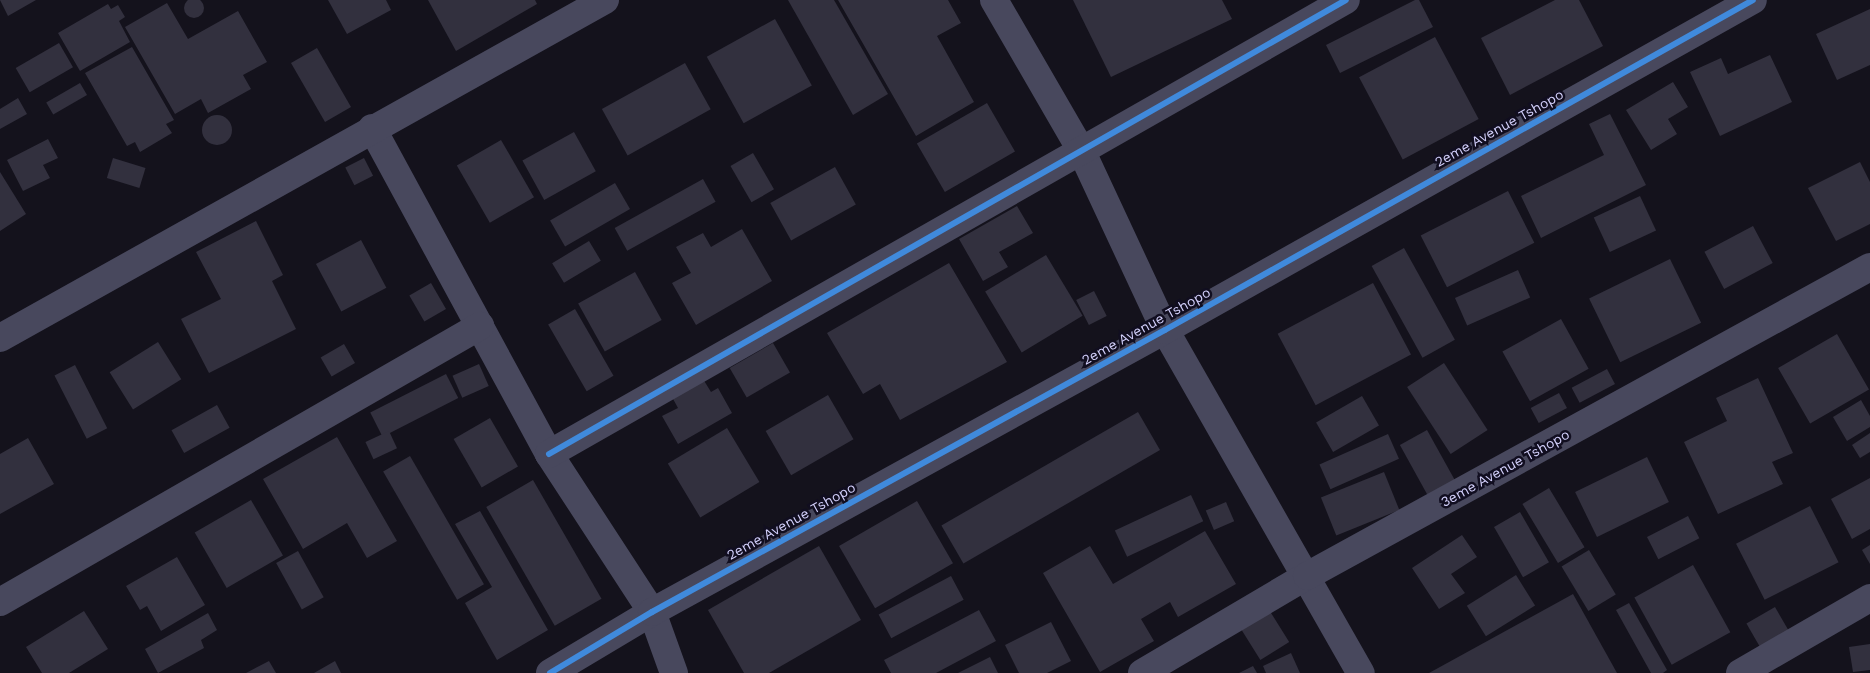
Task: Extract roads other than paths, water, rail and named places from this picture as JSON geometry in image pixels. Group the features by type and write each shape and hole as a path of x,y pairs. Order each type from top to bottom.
{"street":[{"path":"0,338 372,128 605,0"},
{"path":"994,0 1081,150 1165,330 1361,673"},
{"path":"549,454 1346,0"},
{"name":"2eme Avenue Tshopo","path":"550,673 652,612 1165,330 1753,0"},
{"path":"372,128 549,454 652,612 674,673"},
{"name":"3eme Avenue Tshopo","path":"1142,673 1307,576 1870,267"},
{"path":"0,602 480,326"},
{"path":"1740,673 1870,598"}]}
